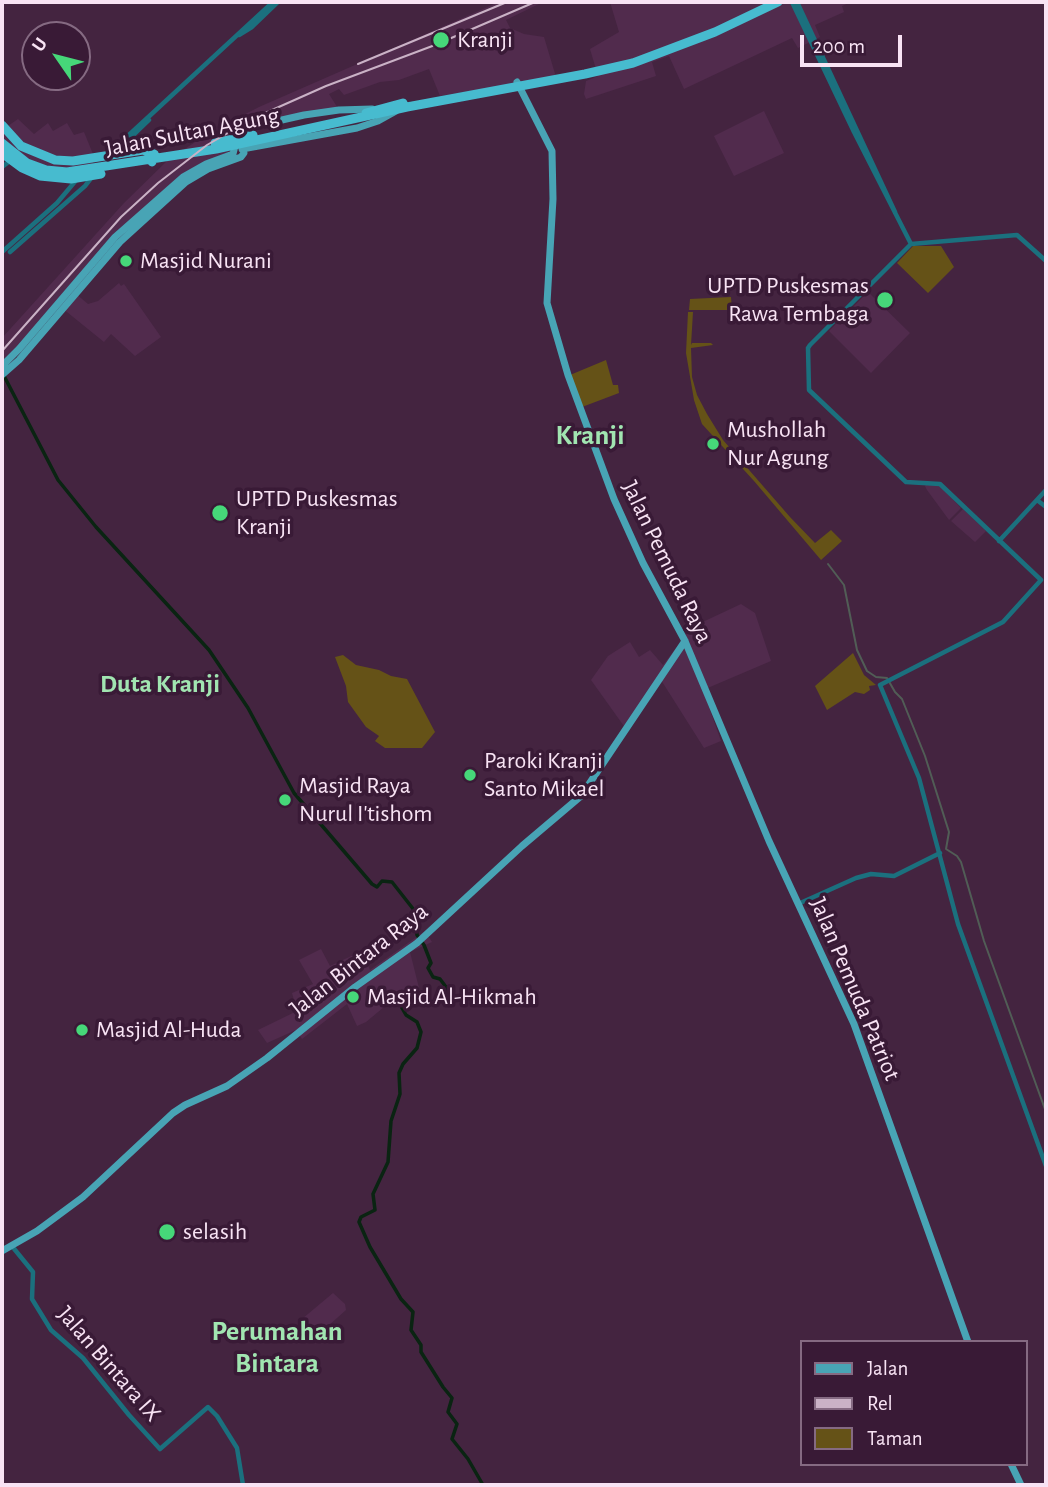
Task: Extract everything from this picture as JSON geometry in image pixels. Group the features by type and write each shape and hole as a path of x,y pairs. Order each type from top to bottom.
{"highway":[{"path":"693,38 768,2"},
{"path":"365,119 376,109 633,63 778,2"},
{"name":"Jalan Sultan Agung","path":"33,166 83,165 312,125 365,119 518,84"},
{"path":"2,125 21,146 45,157 73,161 143,150 150,151 155,156 150,164 93,176 59,179 33,166 10,160 2,153"},
{"name":"Jalan Sultan Agung","path":"2,143 33,166 67,172 215,149 312,125"},
{"name":"Jalan Sultan Agung","path":"2,134 33,166"}],"main road":[{"name":"Jalan Pemuda Raya","path":"518,84 552,150 553,199 547,303 559,344 614,499 643,563 685,641 707,696"},
{"path":"2,375 7,365 116,237 183,177 229,156 234,149 236,137 243,132 260,125 320,112 376,109"},
{"path":"234,149 246,149 365,119"},
{"path":"243,132 240,139 246,149"},
{"path":"81,281 174,191 197,175 237,159 246,149"},
{"name":"Jalan Bintara Raya","path":"2,1251 59,1216 173,1113 227,1086 267,1058 355,987 420,940 581,796 685,641"},
{"name":"Jalan Pemuda Patriot","path":"707,696 797,904 854,1024 967,1340"},
{"path":"100,1180 102,1171"},
{"path":"1012,1466 1021,1485"}],"street":[{"path":"795,2 911,244"},
{"path":"117,154 118,145 275,3"},
{"path":"2,167 10,160"},
{"path":"2,252 85,186 93,176"},
{"path":"10,252 78,178"},
{"path":"1046,261 1020,237 911,244 808,348 809,390 906,482 928,481 940,484 1041,580 1003,622 880,685 919,778 958,924 1046,1166"},
{"path":"999,541 1042,494"},
{"path":"1042,494 1046,508"},
{"path":"797,904 856,878 870,874 894,876 940,853"},
{"name":"Jalan Bintara IX","path":"11,1245 33,1272 32,1299 51,1330 89,1365 160,1449 208,1406 237,1448 243,1485"}],"shaded area":[{"path":"499,2 543,2 506,20 510,28 524,34 544,37 556,77 440,96 429,69 344,95 339,89 329,94 339,110 243,132 234,149 196,169 2,366 2,338 124,203 168,160 212,131 259,107"},
{"path":"610,2 851,2 842,6 844,12 815,25 820,37 798,48 792,38 684,89 669,56 652,62 656,76 586,99 586,81 598,76 590,49 619,32"},
{"path":"764,111 784,153 734,176 714,136"},
{"path":"18,119 34,134 48,123 53,131 67,123 74,135 84,132 93,154 93,176 71,179 2,153 2,125 5,128"},
{"path":"119,283 121,286 124,284 161,337 135,356 111,334 104,342 62,308 75,293 88,304 98,301"},
{"path":"868,292 910,333 871,373 829,331"},
{"path":"927,483 938,484 961,508 949,520 927,490"},
{"path":"963,509 986,531 975,542 951,521"},
{"path":"741,604 755,613 771,661 703,690 721,741 704,748 661,680 626,729 591,680 608,656 630,642 639,657 650,650 663,665 692,627"},
{"path":"425,931 432,942 410,952 423,1004 405,1008 396,997 366,1022 357,1026 347,1004 302,1039 296,1030 267,1043 258,1030 297,1011 292,993 313,984 299,960 321,949 330,966 362,951 370,970"},
{"path":"333,1293 345,1304 346,1310 328,1326 333,1335 325,1341 312,1333 310,1325 302,1319"}],"green space":[{"path":"913,246 941,246 954,267 928,293 897,263"},
{"path":"731,297 732,310 689,310 690,299"},
{"path":"688,312 693,312 691,345 713,345 691,348 692,377 697,395 707,414 723,440 815,543 831,530 842,541 821,560 702,424 694,400 686,353"},
{"path":"606,360 613,385 618,385 619,393 582,407 570,375"},
{"path":"853,653 864,675 876,685 869,686 870,690 864,694 855,692 827,710 815,686"},
{"path":"343,655 356,665 407,679 435,732 422,748 385,748 375,741 379,736 366,727 348,702 346,686 335,657"}],"waterway":[{"path":"3,374 58,480 96,527 209,650 248,708 294,793 372,884 377,887 382,881 392,882 414,910 417,935 431,963 428,968 433,977 440,979 449,991 447,1000 405,1005 402,1008 406,1015 417,1022 421,1032 417,1048 399,1073 400,1094 391,1121 388,1162 373,1194 375,1210 361,1217 359,1222 370,1247 401,1299 413,1312 411,1330 421,1345 421,1352 452,1398 448,1412 457,1424 452,1439 483,1485"},
{"path":"828,564 844,585 857,650 867,671 876,677 887,678 902,699 925,756 949,832 946,849 961,862 984,941 1046,1112"}],"railway":[{"path":"358,64 507,2"},
{"path":"2,351 121,217 158,183 207,145 254,118 326,86 435,45 535,2"}],"place":[{"name":"Kranji","path":"441,40"},
{"name":"Masjid Nurani","path":"126,261"},
{"name":"UPTD Puskesmas Rawa Tembaga","path":"885,300"},
{"name":"Mushollah Nur Agung","path":"713,444"},
{"name":"UPTD Puskesmas Kranji","path":"220,513"},
{"name":"Paroki Kranji Santo Mikael","path":"470,775"},
{"name":"Masjid Raya Nurul I'tishom","path":"285,800"},
{"name":"Masjid Al-Hikmah","path":"353,997"},
{"name":"Masjid Al-Huda","path":"82,1030"},
{"name":"selasih","path":"167,1232"}],"district":[{"name":"Kranji","path":"590,436"},
{"name":"Duta Kranji","path":"160,684"},
{"name":"Perumahan Bintara","path":"277,1348"}]}
